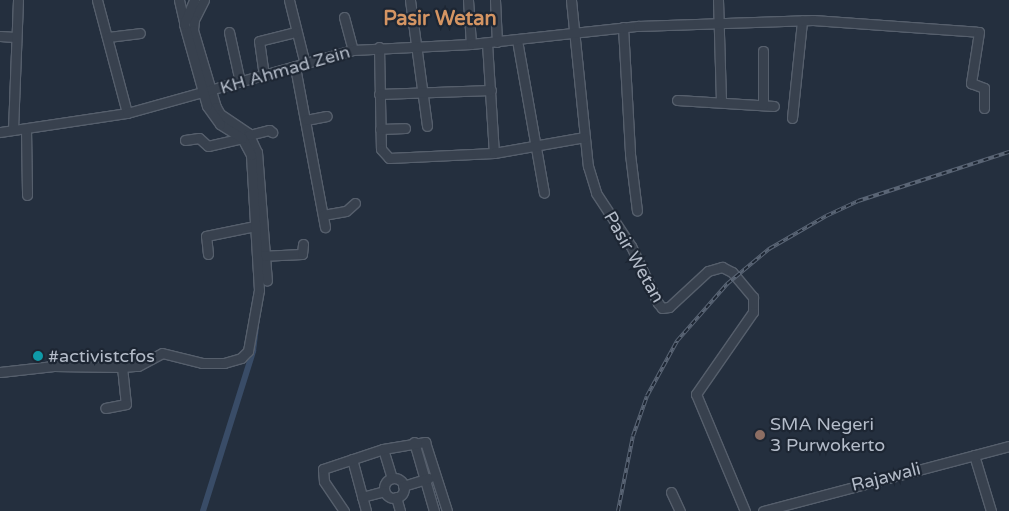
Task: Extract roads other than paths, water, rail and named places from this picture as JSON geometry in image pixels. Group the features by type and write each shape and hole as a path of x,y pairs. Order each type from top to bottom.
{"street":[{"path":"13,130 15,37 18,0"},
{"path":"97,0 127,113"},
{"path":"0,372 54,366 138,366 162,353 218,364 244,356 248,351 260,290 261,256 257,152 246,136 213,117 208,91 184,24 180,0"},
{"path":"184,24 194,0"},
{"path":"201,71 193,30 194,20 204,0"},
{"path":"289,0 305,64"},
{"path":"410,0 427,126"},
{"path":"468,0 471,44"},
{"path":"495,0 497,42"},
{"name":"Pasir Wetan","path":"571,0 572,31 588,166 596,193 631,246 660,306 664,308 674,304 716,267 732,272 753,298 753,312 698,389 696,397 745,511"},
{"path":"718,0 721,102"},
{"path":"344,17 353,50"},
{"path":"792,118 802,21"},
{"name":"KH Ahmad Zein","path":"0,132 26,130 127,113 353,50 379,47 416,48 487,43 572,31 623,27 802,21 978,32 970,83 984,88 984,108"},
{"path":"623,27 630,154 638,211"},
{"path":"229,32 240,82"},
{"path":"264,76 259,41 296,32"},
{"path":"108,37 140,33"},
{"path":"0,36 15,37"},
{"path":"517,40 544,193"},
{"path":"487,43 494,153"},
{"path":"379,47 378,94 381,149 389,158 494,153 585,137"},
{"path":"763,51 763,105"},
{"path":"295,67 325,227"},
{"path":"378,94 491,90"},
{"path":"677,100 774,106"},
{"path":"306,120 328,116"},
{"path":"380,129 405,128"},
{"path":"26,130 27,194"},
{"path":"185,140 199,138 208,146 269,130 272,132"},
{"path":"246,136 251,155 255,226 267,281"},
{"path":"323,215 346,211 355,203"},
{"path":"208,254 206,236 255,226"},
{"path":"261,256 302,254 303,244"},
{"path":"105,408 126,404 122,367"},
{"path":"414,442 434,511"},
{"path":"344,511 329,490 321,472 383,449 414,442 426,442 447,511"},
{"name":"Rajawali","path":"763,511 1009,446"},
{"path":"383,449 392,478"},
{"path":"974,455 991,511"},
{"path":"352,459 366,511"},
{"path":"400,511 396,497 403,486 437,475"},
{"path":"392,478 398,480 403,486"},
{"path":"384,491 385,484 392,478"},
{"path":"362,497 384,491"},
{"path":"384,491 390,497 396,497"},
{"path":"671,492 680,511"}],"waterway":[{"path":"203,511 253,351 256,328"}],"railway":[{"path":"618,511 633,436 647,396 677,341 727,284 769,249 826,216 858,201 1009,152"}],"place":[{"name":"#activistcfos","path":"38,356"},
{"name":"SMA Negeri 3 Purwokerto","path":"760,435"}],"district":[{"name":"Pasir Wetan","path":"440,19"}]}
